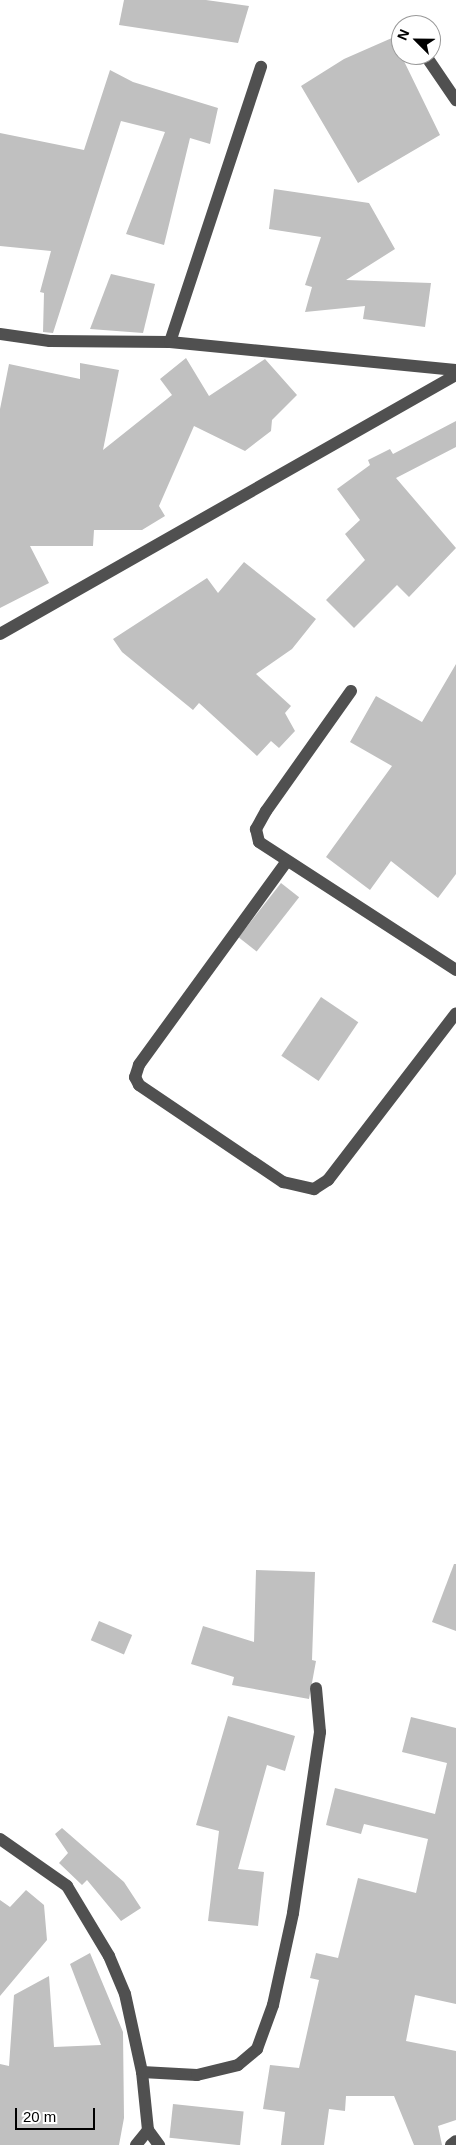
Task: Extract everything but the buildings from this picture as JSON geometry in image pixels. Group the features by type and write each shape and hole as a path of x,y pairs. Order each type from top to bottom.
{"street":[{"path":"432,65 456,100"},
{"path":"170,342 261,67"},
{"path":"0,334 50,341 170,342 456,370"},
{"path":"0,634 456,375"},
{"path":"350,691 256,828 258,842 456,970"},
{"path":"287,862 139,1065 135,1077 139,1085 283,1182 314,1189 328,1180 456,1013"},
{"path":"142,2072 197,2076 238,2065 257,2049 273,2005 293,1913 320,1732 316,1688"},
{"path":"0,1839 67,1886 86,1917 126,1994 142,2072 148,2130 159,2145"},
{"path":"136,2145 148,2130"},
{"path":"451,2145 456,2142"}]}
